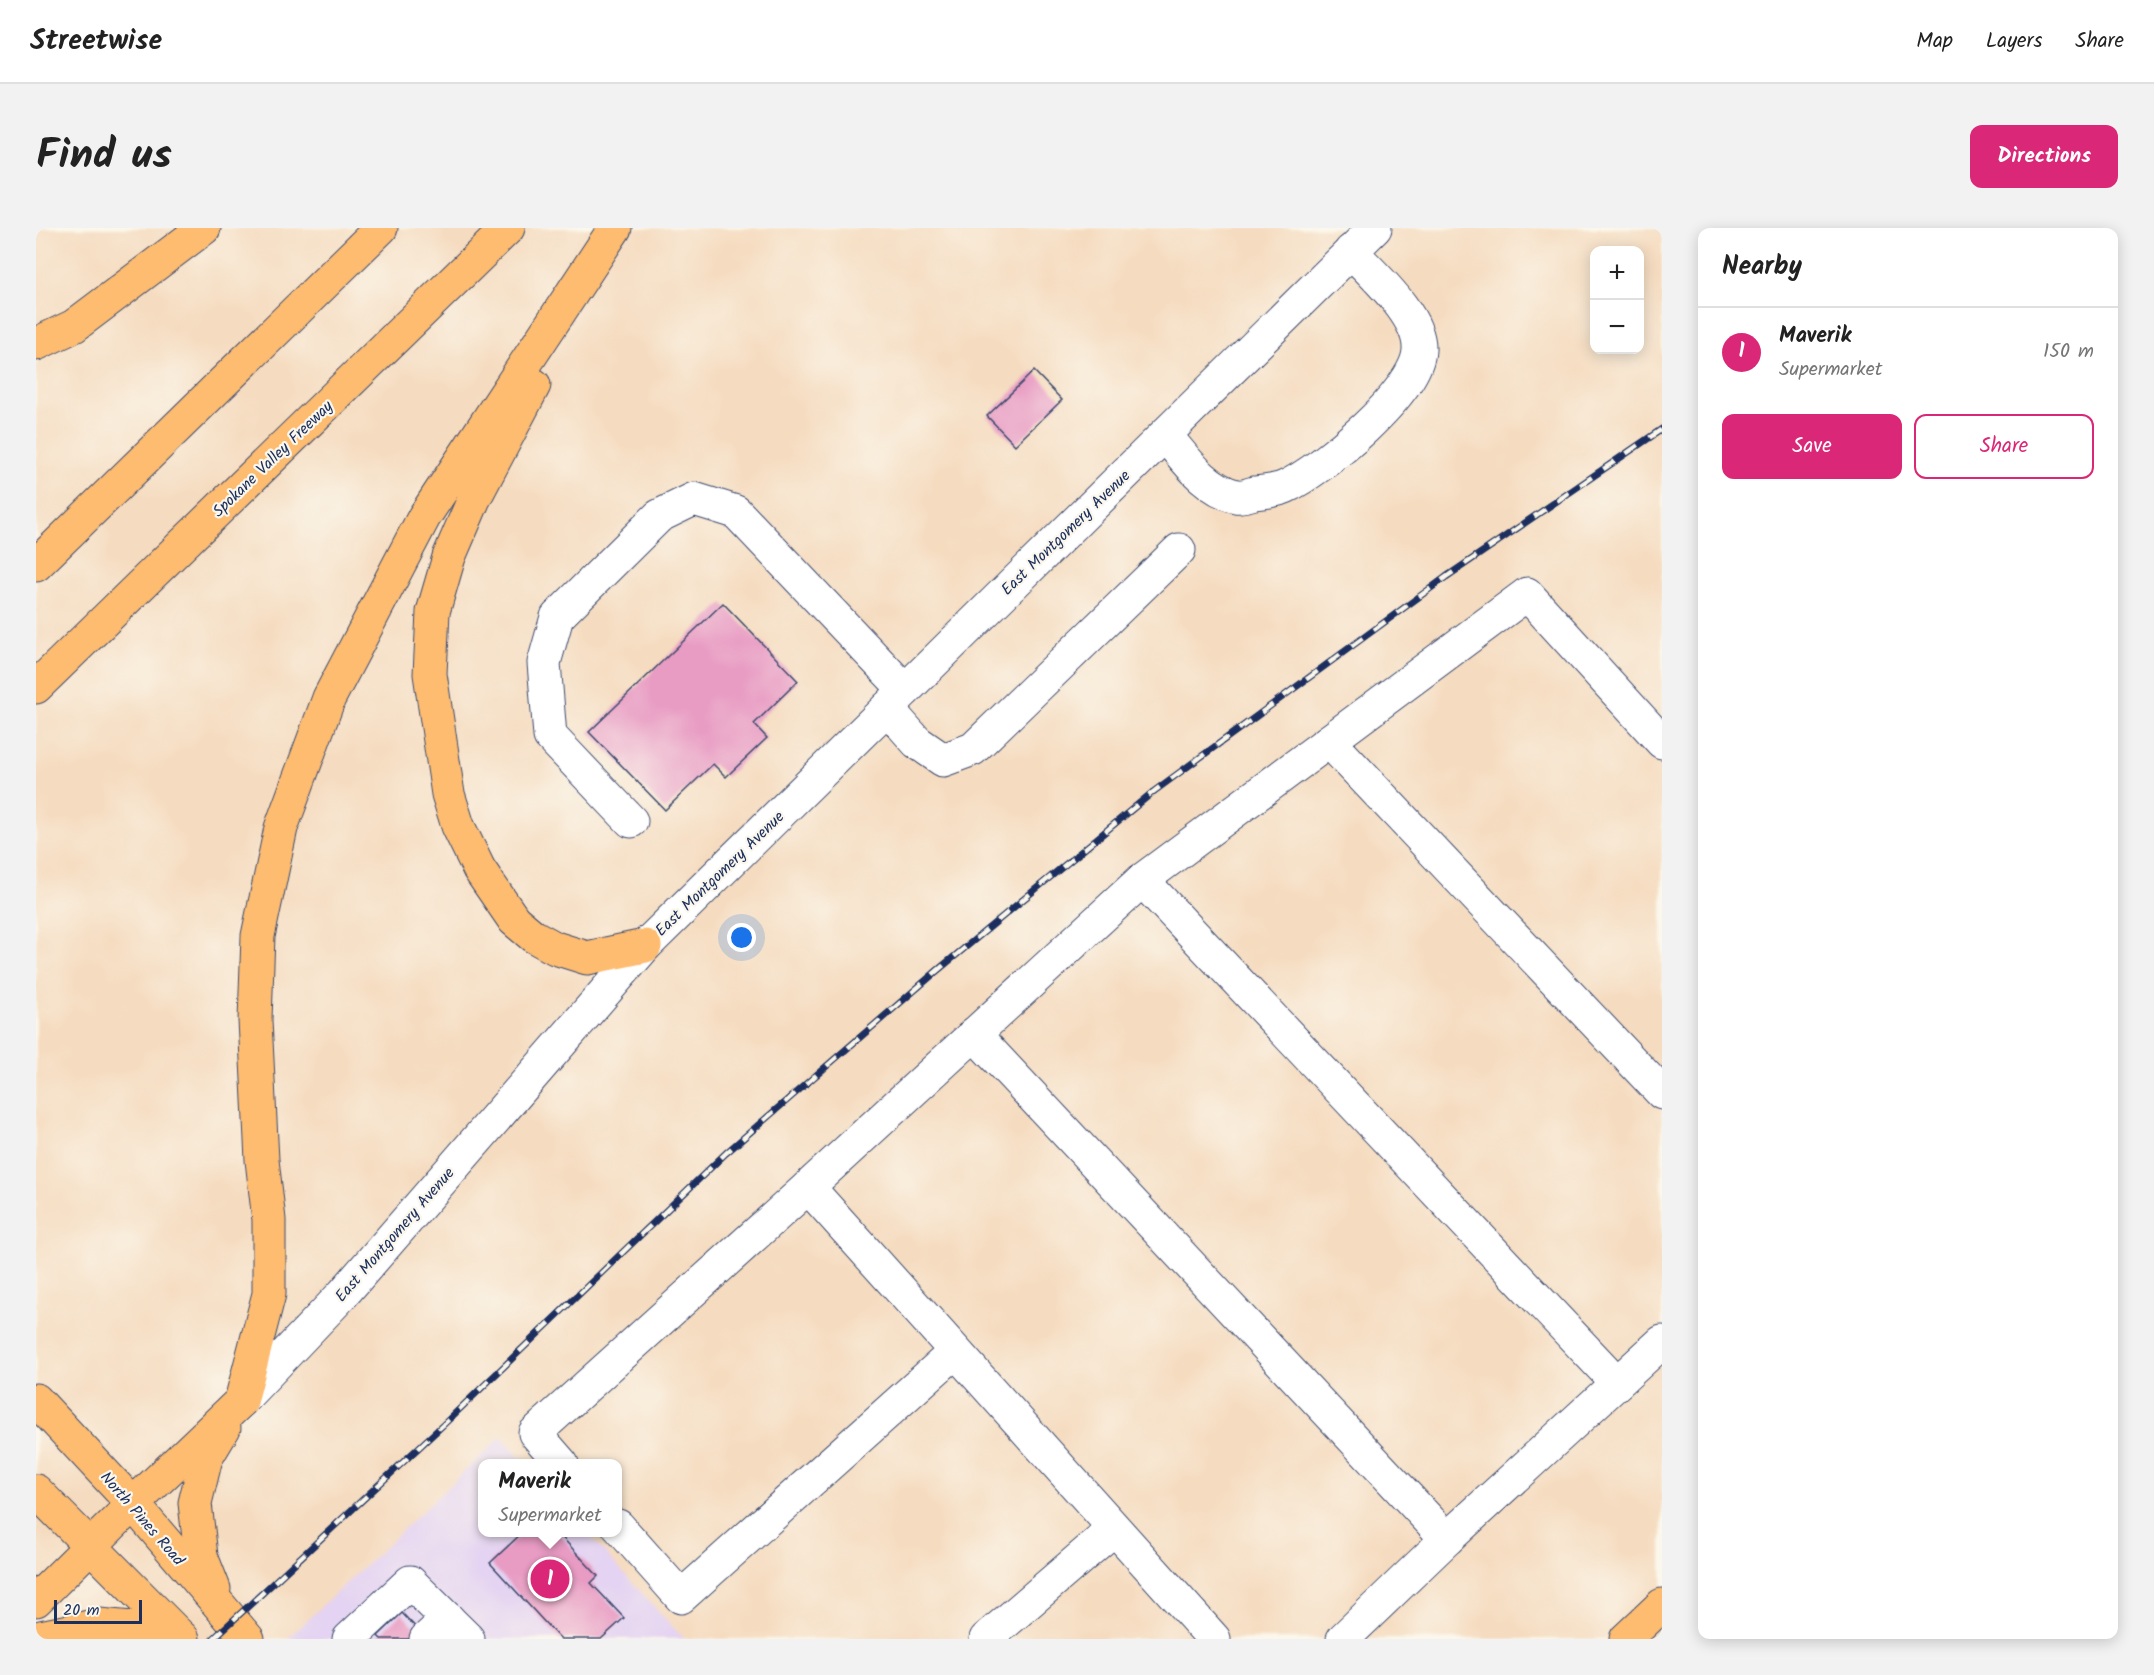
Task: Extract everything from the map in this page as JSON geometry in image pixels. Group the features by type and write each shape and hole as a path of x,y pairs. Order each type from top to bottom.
{"main road":[{"path":"36,344 74,326 204,228"},
{"path":"36,566 381,228"},
{"name":"Spokane Valley Freeway","path":"36,687 508,228"},
{"path":"616,228 474,499 453,547 433,612 430,674 448,794 458,825 479,868 514,920 533,936 555,948 587,958 645,946"},
{"path":"224,1613 201,1556 195,1503 206,1458 241,1401 269,1294 268,1220 262,1160 255,1020 258,936 281,828 329,698 424,517 616,228"},
{"name":"North Pines Road","path":"36,1400 133,1504 248,1639"},
{"name":"East Montgomery Avenue","path":"36,1600 241,1401"},
{"path":"36,1491 182,1638"},
{"path":"1626,1639 1662,1605"},
{"path":"36,1638 99,1625 143,1629 182,1638"}],"street":[{"name":"East Montgomery Avenue","path":"241,1401 343,1294 645,946 1374,228"},
{"path":"1165,435 1213,487 1238,496 1284,488 1330,459 1391,401 1413,370 1419,350 1414,325 1407,313 1351,251"},
{"path":"631,821 550,736 543,663 557,616 659,516 694,499 736,512 896,699 917,742 943,760 973,749 1179,550"},
{"path":"558,1459 535,1433 808,1187 1142,880 1527,594 1662,742"},
{"path":"1329,741 1662,1093"},
{"path":"1142,880 1617,1383"},
{"path":"975,1034 1447,1539"},
{"path":"808,1187 1214,1639"},
{"path":"1343,1639 1447,1539 1662,1342"},
{"path":"622,1531 681,1597 955,1352"},
{"path":"986,1639 1114,1528"},
{"path":"349,1639 410,1582 447,1632"}],"shaded area":[{"path":"501,1437 521,1459 478,1459 478,1537 591,1537 684,1639 287,1639"}],"building":[{"path":"1034,371 1062,400 1015,445 987,416"},
{"path":"723,603 798,681 754,724 767,738 726,777 713,764 665,810 589,732"},
{"path":"518,1537 562,1537 598,1576 591,1583 624,1618 601,1639 560,1639 490,1563"},
{"path":"402,1613 427,1639 381,1639 378,1636"}],"railway":[{"path":"213,1639 444,1424 726,1153 938,970 1153,792 1446,577 1662,429"}],"place":[{"name":"Maverik","path":"550,1579"}]}
